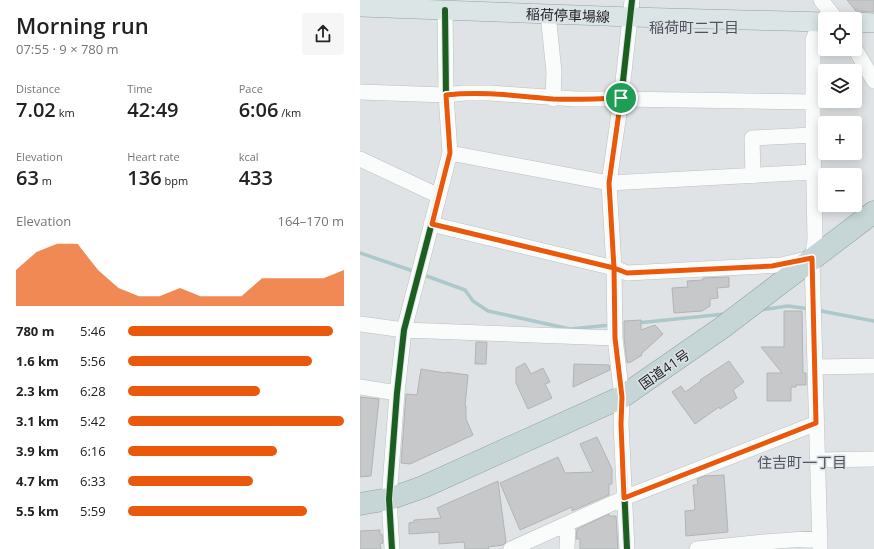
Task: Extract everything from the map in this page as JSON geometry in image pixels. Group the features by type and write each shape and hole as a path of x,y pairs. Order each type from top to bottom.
{"highway":[{"name":"国道41号","path":"360,504 389,499 423,487 622,397 723,327 874,212"}],"main road":[{"name":"稲荷停車場線","path":"360,7 402,4 444,10 548,14 632,9 818,20"},
{"path":"862,22 874,23"}],"street":[{"path":"821,0 824,12"},
{"path":"627,549 621,424 622,397 615,338 614,268 609,183 632,9"},
{"path":"392,549 389,499 397,393 404,330 450,153 446,95 444,10"},
{"path":"548,14 554,72 553,98"},
{"path":"697,549 764,542 820,544 812,258 815,240 813,40 818,33"},
{"path":"859,56 874,81"},
{"path":"360,92 446,95 490,93 553,98 814,102"},
{"path":"753,176 752,138 813,134"},
{"path":"450,153 609,183 814,172"},
{"path":"360,159 438,196"},
{"path":"432,224 614,268 627,273 772,266 812,258"},
{"path":"360,324 404,330 615,338"},
{"path":"815,367 874,366"},
{"path":"360,387 397,393"},
{"path":"511,549 624,498 816,423"},
{"path":"818,460 874,459"},
{"path":"568,524 568,549"}],"building":[{"path":"847,0 874,0 874,12 856,11"},
{"path":"729,277 729,287 717,288 718,298 710,299 710,306 702,311 674,313 672,288 688,287 687,281 703,280 703,278"},
{"path":"784,311 802,311 803,373 806,373 806,385 796,385 796,387 791,387 791,401 767,401 767,373 782,373 761,347 784,347"},
{"path":"641,320 641,330 655,325 663,334 641,354 642,355 627,363 624,321"},
{"path":"476,342 487,342 486,364 475,364"},
{"path":"729,361 744,382 733,390 737,398 720,409 719,407 695,424 672,392 681,386 685,392"},
{"path":"525,363 531,374 543,368 550,382 545,384 552,398 528,409 516,383 516,368"},
{"path":"574,364 609,365 610,370 573,387"},
{"path":"421,369 468,375 465,406 466,419 473,435 410,464 401,463 406,394 417,395"},
{"path":"360,397 379,399 371,476 360,477"},
{"path":"597,437 612,469 612,484 609,484 609,495 572,511 572,507 520,530 500,483 558,457 565,473 593,472 580,444"},
{"path":"724,475 728,532 686,536 685,511 695,510 693,485 698,485 697,479 704,476"},
{"path":"498,481 506,542 503,545 488,547 489,549 465,549 464,542 439,544 439,532 409,534 409,523 414,522 414,520 441,518 437,508"},
{"path":"609,514 609,516 616,516 618,549 580,549 580,539 576,539 577,529"},
{"path":"380,530 383,543 380,544 381,549 360,549 360,531"}],"waterway":[{"path":"360,253 416,272"},
{"path":"421,274 465,290 473,301 488,311 570,329 611,325"},
{"path":"761,310 788,306 810,309"},
{"path":"816,310 874,321"},
{"path":"637,323 725,314"}],"cycle path":[{"path":"627,549 621,424 622,397 615,338 614,268 609,183 621,99 632,0"},
{"path":"392,549 389,499 397,393 404,330 450,153 446,95 445,10"}],"district":[{"name":"稲荷町二丁目","path":"694,27"},
{"name":"住吉町一丁目","path":"802,462"}],"route":[{"path":"621,98 575,99 490,93 446,95 450,153 432,224 614,268 615,338 622,397 621,424 624,498 816,423 814,288 812,258 772,266 627,273 614,268 609,183 621,98"}]}
